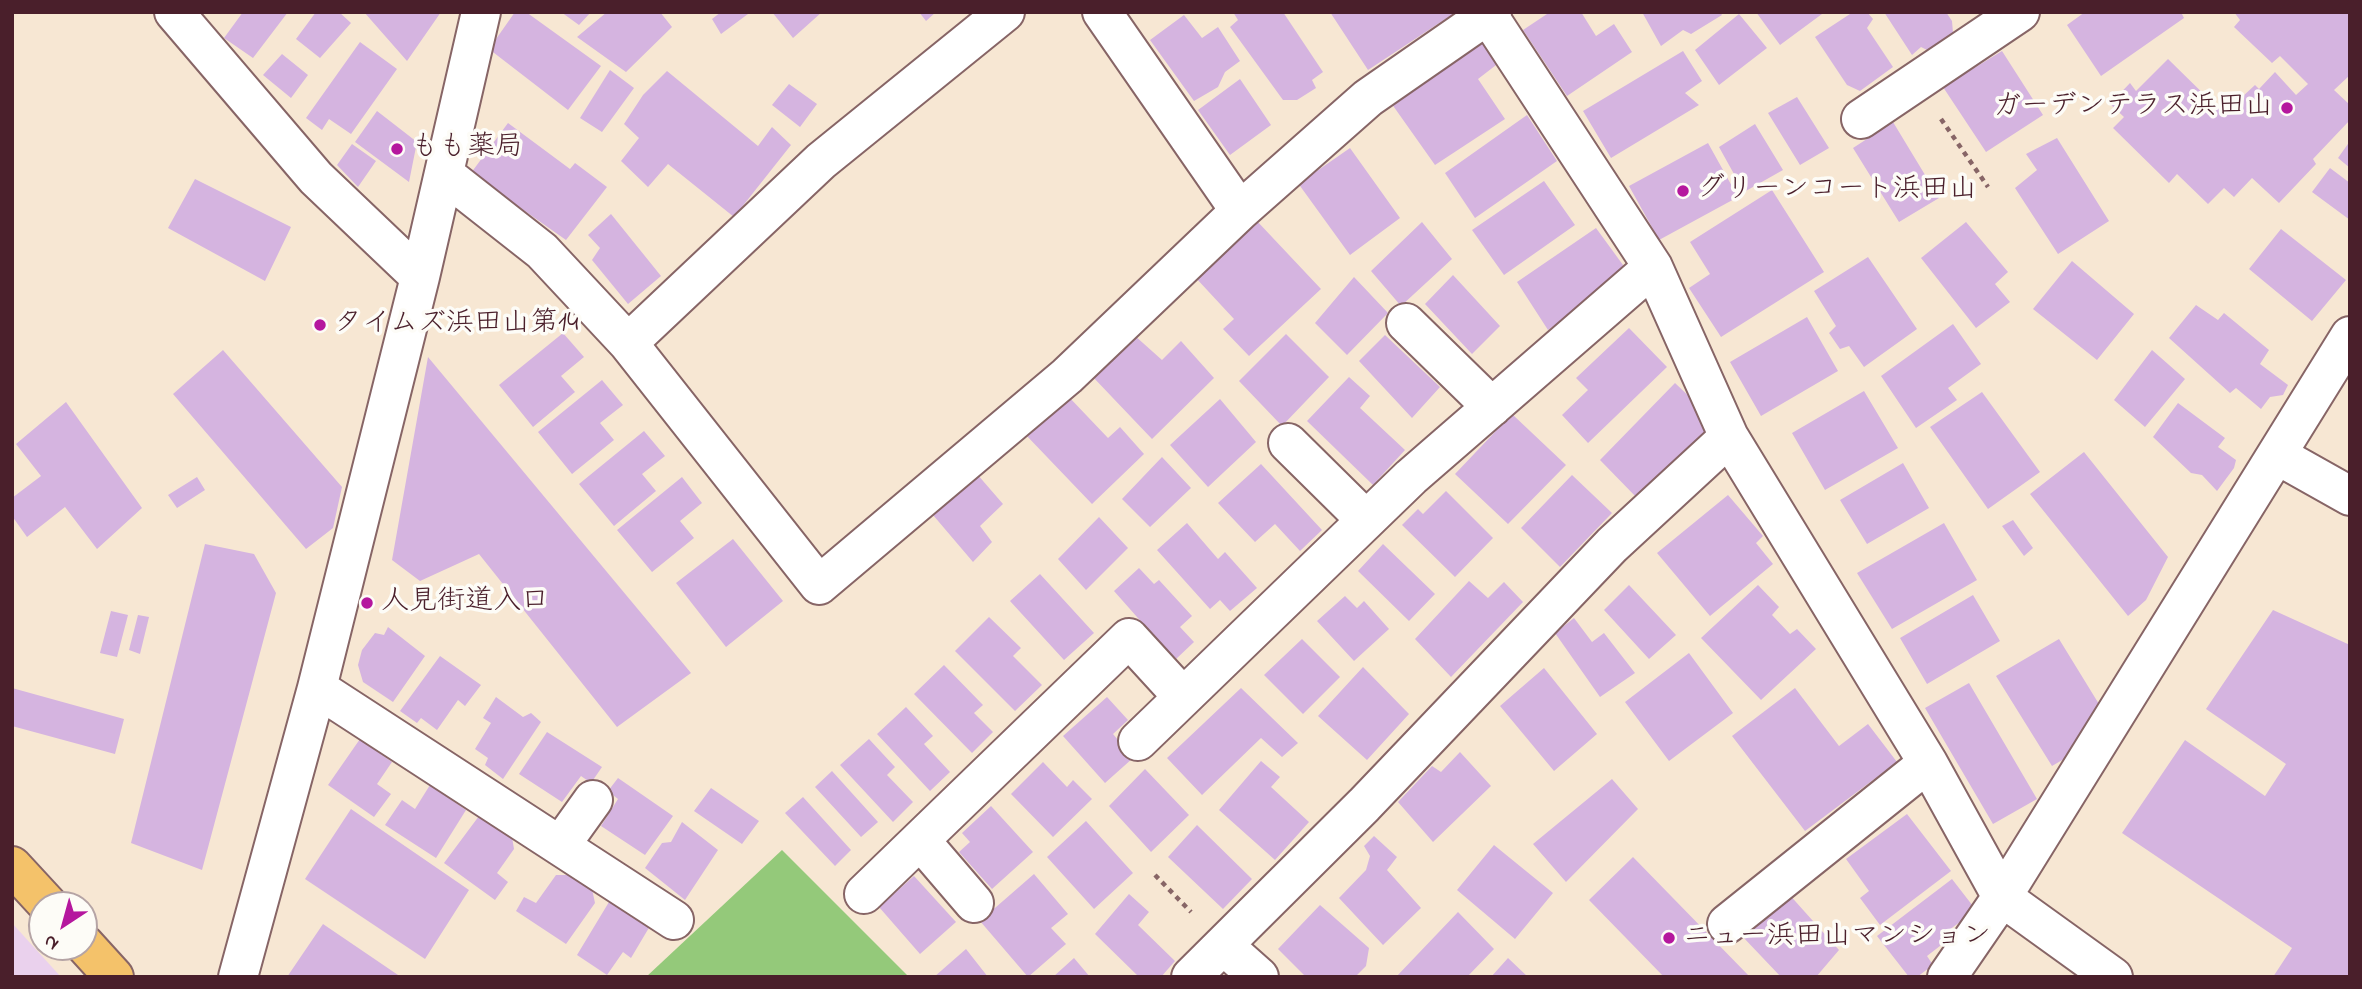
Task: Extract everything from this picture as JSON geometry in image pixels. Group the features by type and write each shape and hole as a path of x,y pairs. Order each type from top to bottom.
{"main road":[{"path":"12,866 35,891"},
{"path":"98,959 114,977"}],"street":[{"path":"174,12 316,178 420,276"},
{"path":"238,977 317,688 420,276 481,12"},
{"path":"628,343 821,161 1005,12"},
{"path":"1102,12 1241,211"},
{"path":"1861,119 1915,80 2020,12"},
{"path":"444,174 542,251 628,343 820,585 1067,376 1241,211 1367,98 1488,13 1653,267 1730,437 1928,763 2002,897 2113,977"},
{"path":"1138,741 1410,477 1653,267"},
{"path":"1406,323 1492,407"},
{"path":"1947,977 2002,897 2350,336"},
{"path":"1191,977 1373,796 1612,545 1730,437"},
{"path":"1288,443 1366,520"},
{"path":"2277,455 2350,496"},
{"path":"863,894 1129,638 1183,697"},
{"path":"317,688 674,920"},
{"path":"1727,924 1928,763"},
{"path":"560,846 593,800"},
{"path":"920,840 974,902"},
{"path":"1223,945 1259,977"}],"path":[{"path":"1915,80 1988,187"}],"shaded area":[{"path":"12,923 28,941 28,961 46,961 61,977 12,977"}],"green space":[{"path":"782,850 909,977 646,977"}],"building":[{"path":"243,12 288,12 253,58 224,38"},
{"path":"316,12 339,12 351,23 320,58 296,39"},
{"path":"364,12 441,12 407,61"},
{"path":"515,12 526,12 601,66 568,110 489,49"},
{"path":"561,12 591,12 579,25"},
{"path":"607,12 660,12 672,27 626,72 577,37"},
{"path":"721,12 748,14 721,34 712,19"},
{"path":"772,12 822,12 793,38"},
{"path":"919,12 936,12 926,21"},
{"path":"1233,12 1283,12 1323,72 1312,80 1316,88 1297,100 1283,100 1230,27 1238,20"},
{"path":"1330,12 1456,12 1368,70"},
{"path":"1550,12 1581,12 1596,36 1614,24 1632,52 1567,96 1523,30"},
{"path":"1642,12 1720,12 1722,15 1691,34 1683,30 1661,46"},
{"path":"1756,12 1820,12 1822,14 1780,45"},
{"path":"1853,12 1867,12 1873,19 1867,28 1893,67 1860,91 1847,85 1815,37"},
{"path":"1884,12 1946,12 1952,21 1953,33 1929,51 1921,47 1912,55"},
{"path":"2085,12 2181,12 2184,18 2101,76 2067,25"},
{"name":"ガーデンテラス浜田山","path":"2234,12 2350,12 2350,75 2334,90 2350,105 2350,120 2313,159 2316,164 2279,203 2252,178 2234,197 2224,188 2208,204 2177,174 2169,183 2113,128 2124,117 2110,104 2130,83 2136,91 2168,59 2222,112 2240,93 2242,97 2255,85 2259,89 2275,72 2296,95 2308,84 2280,56 2272,63 2234,27 2240,20"},
{"path":"1739,14 1767,48 1719,85 1695,50"},
{"path":"1184,15 1202,38 1218,27 1240,61 1225,72 1218,87 1194,101 1150,40"},
{"path":"1483,35 1500,62 1478,79 1505,119 1435,165 1389,100"},
{"path":"360,42 397,69 351,134 329,119 322,130 306,118"},
{"path":"1683,51 1702,81 1685,93 1699,105 1611,158 1583,111"},
{"path":"2002,51 2043,115 1986,152 1943,87"},
{"path":"282,54 308,75 291,98 263,75"},
{"path":"610,70 634,88 602,132 580,118"},
{"path":"667,71 758,146 772,127 791,145 734,217 668,164 648,187 621,161 639,138 624,124 643,95"},
{"path":"1240,79 1271,125 1230,155 1198,110"},
{"path":"789,84 817,104 800,127 772,105"},
{"path":"1797,97 1829,148 1800,165 1768,113"},
{"path":"377,111 417,142 409,182 355,142"},
{"path":"1527,115 1557,161 1475,218 1445,173"},
{"path":"1893,122 1939,198 1899,222 1853,148"},
{"path":"508,123 570,169 575,163 607,187 566,240 471,173"},
{"path":"1755,124 1783,170 1744,192 1719,147"},
{"path":"2057,138 2109,221 2058,254 2015,188 2037,170 2026,154"},
{"path":"2350,141 2350,168 2338,158"},
{"name":"グリーンコート浜田山","path":"1708,143 1738,197 1659,240 1629,186"},
{"path":"352,144 376,161 358,187 337,165"},
{"path":"1350,148 1400,218 1350,255 1295,179 1310,169 1314,173"},
{"path":"2330,168 2350,183 2350,220 2312,192"},
{"path":"195,179 291,227 265,281 168,228"},
{"path":"1544,181 1575,225 1504,275 1472,230"},
{"path":"1772,190 1824,272 1721,337 1689,288 1710,274 1690,242"},
{"path":"611,214 661,276 628,304 592,260 600,248 588,235"},
{"path":"1256,220 1321,289 1249,356 1223,329 1234,319 1195,277"},
{"path":"1422,222 1452,259 1401,306 1371,271"},
{"path":"1966,222 2008,272 1995,284 2010,302 1976,328 1921,258"},
{"path":"1596,228 1623,265 1621,278 1548,330 1517,282"},
{"path":"2281,229 2346,280 2312,321 2249,269"},
{"path":"1868,257 1917,329 1864,367 1849,346 1840,349 1829,333 1836,326 1814,291"},
{"path":"2072,261 2134,314 2097,360 2033,309"},
{"path":"1453,275 1500,326 1472,354 1425,304"},
{"path":"1354,277 1388,313 1347,355 1315,323"},
{"path":"2196,305 2218,320 2224,313 2269,350 2260,364 2288,385 2283,395 2270,397 2261,409 2236,388 2230,393 2169,338"},
{"path":"1807,317 1838,371 1761,416 1730,362"},
{"path":"1953,324 1981,364 1948,388 1957,400 1916,428 1881,376"},
{"path":"1629,328 1667,367 1588,443 1562,415 1588,390 1576,378"},
{"path":"563,333 584,357 561,376 575,392 533,427 499,385"},
{"path":"1286,334 1329,377 1282,426 1239,381"},
{"path":"1134,335 1162,360 1181,341 1214,378 1152,439 1092,376"},
{"path":"1385,335 1440,387 1412,418 1359,361"},
{"path":"223,350 342,487 333,528 306,549 173,394"},
{"path":"2152,350 2185,379 2145,427 2114,400"},
{"path":"428,357 691,673 617,727 479,554 420,581 392,560"},
{"path":"1349,377 1370,396 1360,408 1405,450 1373,485 1307,421"},
{"path":"602,380 623,405 600,423 614,440 572,474 538,432"},
{"path":"1675,383 1716,422 1638,499 1600,460"},
{"path":"1864,391 1898,448 1825,490 1792,433"},
{"path":"1982,392 2040,472 1988,509 1930,427"},
{"path":"1067,395 1108,438 1120,427 1144,454 1092,504 1025,434"},
{"path":"1220,399 1256,442 1208,487 1170,445"},
{"path":"66,402 142,508 97,549 65,507 27,537 12,516 12,498 41,476 16,444"},
{"path":"2178,403 2225,438 2218,447 2236,460 2234,468 2217,491 2202,475 2191,473 2153,437"},
{"path":"1512,414 1566,465 1508,524 1455,474"},
{"path":"644,431 665,456 642,474 656,491 614,526 579,484"},
{"path":"2084,452 2168,557 2146,600 2128,616 2030,494"},
{"path":"1162,457 1191,488 1150,527 1122,499"},
{"path":"1903,463 1929,508 1867,544 1840,500"},
{"path":"1261,464 1322,530 1300,551 1275,524 1255,542 1218,503"},
{"path":"977,474 1003,504 980,526 992,542 973,562 933,515"},
{"path":"1572,475 1612,513 1560,567 1521,528"},
{"path":"197,477 205,490 177,508 168,495"},
{"path":"682,477 702,503 680,521 694,538 652,572 617,530"},
{"path":"1446,491 1493,538 1455,577 1402,525 1418,509 1423,514"},
{"path":"1728,495 1763,536 1756,543 1773,564 1710,616 1657,553"},
{"path":"1099,517 1128,548 1086,590 1058,559"},
{"path":"2013,520 2033,548 2024,556 2002,526"},
{"path":"1187,523 1218,559 1225,552 1257,588 1230,611 1220,600 1210,609 1157,550"},
{"path":"1944,523 1977,580 1892,629 1857,573"},
{"path":"733,539 783,601 726,647 676,583"},
{"path":"205,544 254,554 276,593 202,870 131,843"},
{"path":"1383,544 1435,594 1409,621 1358,571"},
{"path":"1139,568 1154,584 1159,580 1192,616 1180,627 1194,642 1175,660 1114,591"},
{"path":"1040,574 1094,633 1064,660 1010,601"},
{"path":"1469,581 1488,598 1504,582 1523,602 1451,677 1415,639"},
{"path":"1629,585 1676,635 1649,659 1604,610"},
{"path":"1758,585 1779,607 1772,615 1790,634 1797,629 1816,649 1761,700 1701,638"},
{"path":"1973,595 2000,641 1927,684 1900,638"},
{"path":"1345,596 1357,608 1364,601 1389,629 1354,661 1317,621"},
{"path":"2273,610 2350,645 2350,977 2273,977 2292,948 2122,833 2185,740 2265,796 2286,764 2206,709"},
{"path":"111,611 128,615 117,657 100,653"},
{"path":"138,615 149,617 140,654 129,650"},
{"path":"989,617 1021,648 1013,656 1042,685 1015,711 955,651"},
{"path":"1574,618 1592,642 1604,633 1635,673 1600,697 1555,633"},
{"path":"388,627 425,656 393,702 363,682 358,665 362,650 375,633 384,635"},
{"path":"1302,639 1340,677 1303,714 1264,675"},
{"path":"2059,639 2102,709 2076,752 2052,766 1996,676"},
{"path":"1689,653 1733,713 1669,761 1625,702"},
{"path":"440,656 481,685 465,706 458,700 437,730 421,718 417,723 400,711"},
{"path":"944,665 983,705 974,713 993,732 972,753 914,694"},
{"path":"1363,667 1409,714 1367,760 1318,716"},
{"path":"1544,668 1597,734 1554,771 1500,706"},
{"path":"1969,683 2037,799 1993,824 1925,708"},
{"path":"12,688 124,719 115,754 12,726"},
{"path":"1241,688 1298,743 1282,757 1261,738 1202,795 1167,758"},
{"path":"1795,688 1839,746 1868,724 1897,762 1805,831 1732,736"},
{"path":"496,697 523,717 531,713 541,722 503,779 485,765 488,758 475,749 491,723 483,718"},
{"path":"1107,697 1128,720 1113,734 1133,758 1105,783 1063,736"},
{"path":"906,707 933,736 924,744 950,772 930,791 877,734"},
{"path":"547,732 602,767 591,783 581,776 562,802 519,774"},
{"path":"360,739 392,762 377,784 391,794 374,817 328,785"},
{"path":"869,739 895,767 887,775 913,802 893,822 840,765"},
{"path":"1460,752 1491,786 1433,842 1398,802 1432,766 1441,772"},
{"path":"1261,761 1280,777 1271,787 1309,822 1275,860 1219,810"},
{"path":"1043,762 1067,787 1073,780 1092,799 1053,837 1011,794"},
{"path":"1145,769 1189,815 1151,852 1109,806"},
{"path":"832,771 878,822 861,837 815,787"},
{"path":"618,778 673,816 645,855 601,826 618,799 608,791"},
{"path":"1612,779 1638,809 1566,882 1533,844"},
{"path":"430,785 466,810 436,858 385,825 402,800 415,809"},
{"path":"711,788 759,821 742,844 694,811"},
{"path":"803,797 851,850 835,866 785,813"},
{"path":"991,806 1033,852 992,889 959,852 970,842 962,833"},
{"path":"351,809 469,890 425,959 305,879"},
{"path":"1907,814 1951,871 1880,925 1860,898 1869,891 1846,859"},
{"path":"479,816 512,837 514,849 497,873 508,882 495,900 444,863"},
{"path":"1086,821 1133,873 1094,909 1047,857"},
{"path":"682,822 718,850 685,900 645,868 662,843 671,842"},
{"path":"1197,825 1252,879 1223,909 1168,857"},
{"path":"1374,836 1397,857 1387,870 1421,908 1383,945 1339,898 1366,870 1370,856 1364,846"},
{"path":"1494,845 1553,893 1515,939 1457,890"},
{"name":"ニュー浜田山マンション","path":"1633,857 1750,977 1664,977 1589,900"},
{"path":"1034,874 1068,914 1051,928 1066,944 1028,977 980,921"},
{"path":"556,875 571,875 592,889 595,903 566,944 516,911 524,897 536,903"},
{"path":"914,876 956,922 920,954 879,907"},
{"path":"1952,879 1976,910 1945,933 1949,939 1927,956 1933,965 1917,977 1909,977 1877,936"},
{"path":"1787,892 1839,950 1816,977 1781,977 1742,936"},
{"path":"1129,894 1149,912 1138,925 1175,961 1161,977 1139,977 1095,934"},
{"path":"609,902 650,926 631,958 623,952 607,975 577,955"},
{"path":"1320,905 1369,948 1366,966 1355,977 1306,977 1278,949"},
{"path":"1458,912 1494,949 1467,977 1396,977"},
{"path":"323,924 401,977 287,977"},
{"path":"966,949 988,977 934,977"},
{"path":"1074,958 1090,977 1053,977"},
{"path":"1508,958 1528,977 1491,977"}],"place":[{"name":"ガーデンテラス浜田山","path":"2287,108"},
{"name":"もも薬局","path":"397,149"},
{"name":"グリーンコート浜田山","path":"1683,191"},
{"name":"タイムズ浜田山第14","path":"320,325"},
{"name":"人見街道入口","path":"367,603"},
{"name":"ニュー浜田山マンション","path":"1669,938"}]}
